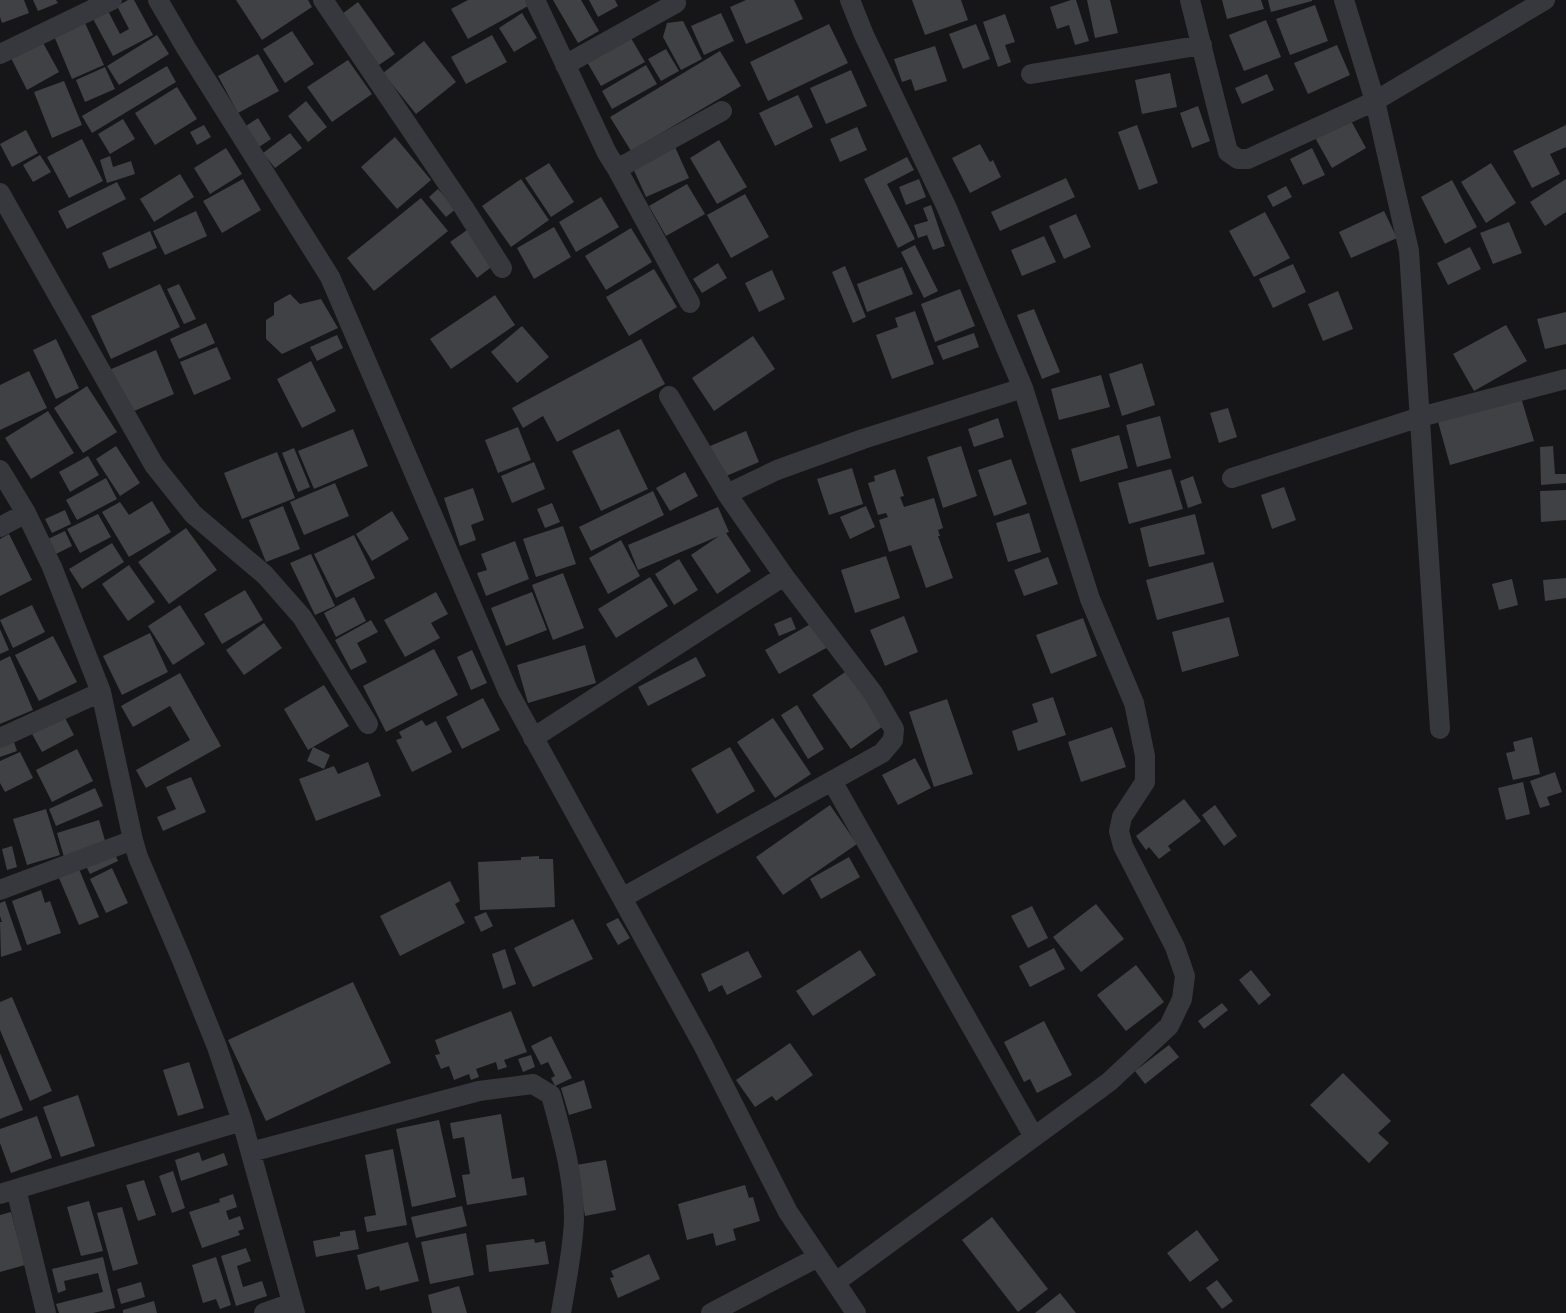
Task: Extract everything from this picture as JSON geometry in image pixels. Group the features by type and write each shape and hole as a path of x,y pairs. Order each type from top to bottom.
{"street":[{"path":"0,54 112,0"},
{"path":"158,0 186,48 330,277 508,691 703,1045 788,1212 856,1313"},
{"path":"323,0 464,208 502,268"},
{"path":"535,0 607,153 690,303"},
{"path":"836,1282 1109,1082 1169,1026 1182,998 1185,976 1175,947 1123,846 1119,831 1122,816 1145,782 1145,756 1134,703 1090,599 1023,388 946,206 864,35 850,0"},
{"path":"1190,0 1228,152 1238,158 1248,158 1375,101 1545,0"},
{"path":"1344,0 1375,101 1409,251 1440,729"},
{"path":"565,65 676,3"},
{"path":"1031,74 1202,45"},
{"path":"617,170 722,112"},
{"path":"0,194 154,465 193,514 265,575 302,617 368,724"},
{"path":"1232,478 1420,417 1566,379"},
{"path":"727,494 777,470 863,439 1023,388"},
{"path":"622,898 882,753 893,740 894,729 873,693 784,576 727,494 669,396"},
{"path":"0,470 26,514 52,567 101,692 138,857 217,1047 242,1120 293,1308 264,1313"},
{"path":"0,527 26,514"},
{"path":"533,738 784,576"},
{"path":"0,738 101,692"},
{"path":"832,781 1034,1137"},
{"path":"0,890 133,840"},
{"path":"251,1152 479,1091 533,1084 552,1095 569,1164 574,1217 571,1254 561,1313"},
{"path":"46,1313 8,1192 242,1120"},
{"path":"711,1313 818,1257"}],"building":[{"path":"0,0 24,0 29,13 2,23"},
{"path":"33,0 56,0 58,3 38,11"},
{"path":"128,0 134,0 153,35 113,56 92,17 107,9 120,34 129,29 117,6"},
{"path":"236,0 308,0 312,7 262,40"},
{"path":"468,0 525,0 528,6 468,39 451,9"},
{"path":"553,0 581,0 599,31 578,43"},
{"path":"589,0 615,0 618,6 598,17"},
{"path":"746,0 794,0 803,19 746,44 730,7"},
{"path":"912,0 961,0 968,20 925,35"},
{"path":"1076,0 1089,41 1075,45 1069,25 1057,29 1050,7"},
{"path":"1087,0 1110,0 1118,33 1095,38"},
{"path":"1222,0 1261,0 1264,9 1227,19"},
{"path":"1268,0 1312,0 1312,1 1271,12"},
{"path":"358,2 395,54 379,65 342,14"},
{"path":"1315,5 1328,41 1290,55 1276,19"},
{"path":"522,13 537,38 514,52 499,28"},
{"path":"721,13 734,41 704,55 691,26"},
{"path":"1005,14 1015,42 1005,45 1011,62 998,67 983,22"},
{"path":"1266,20 1281,57 1244,71 1229,35"},
{"path":"683,21 702,59 681,70 663,37 667,23"},
{"path":"85,23 104,65 72,79 54,36"},
{"path":"829,24 848,63 768,101 750,62"},
{"path":"976,24 990,59 963,69 949,34"},
{"path":"292,31 314,64 285,83 263,49"},
{"path":"157,35 169,54 119,85 107,66"},
{"path":"492,35 507,62 466,84 451,57"},
{"path":"631,38 645,62 601,86 587,62"},
{"path":"42,41 59,72 27,90 11,58"},
{"path":"424,41 456,82 416,114 383,73"},
{"path":"1337,45 1350,75 1308,94 1294,63"},
{"path":"935,46 947,81 915,91 911,79 902,82 894,59"},
{"path":"666,49 679,71 661,81 648,59"},
{"path":"720,51 741,86 631,151 610,117"},
{"path":"258,54 279,91 238,113 218,76"},
{"path":"348,60 372,94 332,122 307,87"},
{"path":"646,65 657,84 612,109 602,91"},
{"path":"167,66 176,82 92,133 82,116"},
{"path":"105,67 115,89 85,102 76,80"},
{"path":"851,70 867,106 826,124 810,88"},
{"path":"1170,73 1177,107 1142,114 1135,80"},
{"path":"1267,74 1274,90 1242,104 1235,88"},
{"path":"64,81 82,125 52,138 34,92"},
{"path":"177,87 197,119 155,145 135,113"},
{"path":"798,95 813,127 775,146 759,113"},
{"path":"306,101 327,127 308,142 288,116"},
{"path":"1198,106 1210,141 1192,148 1180,113"},
{"path":"1349,117 1366,148 1332,168 1314,136"},
{"path":"258,118 271,139 259,147 246,126"},
{"path":"123,119 135,139 110,154 98,134"},
{"path":"204,125 211,137 197,145 190,132"},
{"path":"1137,125 1158,183 1139,190 1118,132"},
{"path":"1566,125 1566,147 1550,154 1560,174 1532,188 1513,151"},
{"path":"857,127 867,150 840,162 830,139"},
{"path":"26,130 38,153 12,167 0,144"},
{"path":"290,133 302,148 275,168 263,153"},
{"path":"395,137 431,180 397,209 361,167"},
{"path":"82,139 103,181 69,198 47,157"},
{"path":"719,140 747,187 717,204 690,158"},
{"path":"980,144 990,162 993,160 1001,177 970,193 952,158"},
{"path":"675,147 689,178 646,197 632,166"},
{"path":"226,148 242,174 210,194 194,168"},
{"path":"1312,148 1325,175 1303,185 1290,159"},
{"path":"40,155 51,172 33,182 23,165"},
{"path":"110,156 113,167 131,161 135,174 107,183 100,160"},
{"path":"907,157 914,170 887,184 915,239 898,248 864,179"},
{"path":"549,163 574,202 551,217 525,178"},
{"path":"1491,163 1516,203 1486,223 1461,182"},
{"path":"180,174 194,197 154,222 140,199"},
{"path":"1066,178 1075,197 1000,231 991,212"},
{"path":"243,179 261,210 222,233 203,201"},
{"path":"521,179 549,220 511,247 482,206"},
{"path":"919,179 926,197 906,205 899,187"},
{"path":"1566,179 1566,212 1545,226 1530,202"},
{"path":"1452,180 1477,227 1445,244 1421,197"},
{"path":"117,182 126,199 67,229 58,211"},
{"path":"687,184 705,214 666,236 649,206"},
{"path":"1286,186 1292,197 1273,207 1267,196"},
{"path":"438,189 456,209 446,217 429,197"},
{"path":"745,194 769,237 731,258 707,215"},
{"path":"601,197 619,227 576,252 559,222"},
{"path":"421,198 448,231 374,291 347,258"},
{"path":"931,205 945,246 933,250 927,235 918,238 914,225 928,221 923,208"},
{"path":"196,211 207,236 165,255 153,231"},
{"path":"1384,211 1397,238 1351,258 1339,232"},
{"path":"1265,212 1290,258 1254,277 1229,231"},
{"path":"1076,214 1091,247 1064,259 1049,226"},
{"path":"1509,222 1522,253 1493,264 1480,233"},
{"path":"554,227 571,257 534,279 517,248"},
{"path":"631,228 652,262 606,290 585,256"},
{"path":"467,230 494,265 477,278 450,242"},
{"path":"150,231 157,248 109,269 102,253"},
{"path":"1044,236 1056,262 1022,276 1011,250"},
{"path":"915,245 938,291 924,298 901,252"},
{"path":"1470,247 1481,269 1448,285 1437,263"},
{"path":"718,263 727,278 702,293 693,279"},
{"path":"1293,264 1306,292 1273,308 1259,279"},
{"path":"845,266 866,317 853,323 832,272"},
{"path":"902,267 913,294 867,312 857,284"},
{"path":"654,269 677,307 629,336 606,297"},
{"path":"772,270 785,299 759,312 745,283"},
{"path":"160,284 180,327 111,359 91,316"},
{"path":"179,284 196,319 184,324 167,289"},
{"path":"960,289 975,326 935,342 921,304"},
{"path":"1338,291 1353,329 1323,341 1308,304"},
{"path":"290,294 300,304 321,299 338,328 282,354 266,339 266,320 274,315 274,303"},
{"path":"495,295 515,325 451,369 430,339"},
{"path":"1034,309 1060,372 1042,379 1017,315"},
{"path":"915,311 934,364 892,379 876,335 898,327 895,318"},
{"path":"1566,312 1566,344 1545,349 1537,319"},
{"path":"206,323 215,343 179,359 170,339"},
{"path":"1506,325 1527,361 1474,391 1453,354"},
{"path":"522,326 549,357 517,383 491,352"},
{"path":"974,333 979,347 943,360 937,346"},
{"path":"337,335 343,348 317,361 310,347"},
{"path":"753,336 775,369 714,411 692,378"},
{"path":"56,339 79,388 56,399 33,350"},
{"path":"641,339 665,384 557,442 543,416 523,428 512,408"},
{"path":"217,347 231,379 194,395 180,362"},
{"path":"156,350 174,394 127,414 109,370"},
{"path":"311,361 336,411 302,428 277,379"},
{"path":"1142,363 1155,405 1122,416 1109,374"},
{"path":"29,371 47,408 0,430 0,385"},
{"path":"1101,375 1110,407 1059,420 1051,389"},
{"path":"87,386 117,432 83,453 54,408"},
{"path":"1520,394 1534,441 1450,465 1437,418"},
{"path":"1228,408 1237,437 1219,443 1210,413"},
{"path":"48,411 74,453 31,479 5,438"},
{"path":"1160,416 1171,458 1137,467 1126,425"},
{"path":"998,418 1004,437 974,447 968,429"},
{"path":"518,427 531,460 498,473 485,440"},
{"path":"353,429 368,466 314,489 298,451"},
{"path":"619,429 648,489 601,511 572,451"},
{"path":"746,431 759,462 724,477 710,446"},
{"path":"1119,435 1128,468 1080,482 1071,449"},
{"path":"116,446 140,483 120,496 96,459"},
{"path":"961,446 977,496 943,508 927,457"},
{"path":"1553,446 1555,474 1566,474 1566,483 1541,485 1540,447"},
{"path":"294,448 310,487 298,492 282,453"},
{"path":"277,452 295,498 242,519 224,473"},
{"path":"88,456 99,475 70,492 59,472"},
{"path":"1011,459 1027,504 994,516 978,470"},
{"path":"534,462 545,489 512,503 501,476"},
{"path":"852,468 863,504 829,515 817,479"},
{"path":"895,469 904,496 900,497 904,507 934,498 943,528 938,530 940,536 938,536 953,578 926,588 911,545 889,552 879,520 888,517 886,513 878,515 868,483 875,481 874,476"},
{"path":"1171,469 1183,509 1129,524 1118,483"},
{"path":"685,472 698,496 670,511 656,488"},
{"path":"1193,476 1202,503 1188,508 1180,481"},
{"path":"106,478 117,499 77,520 66,500"},
{"path":"335,483 349,516 304,535 290,502"},
{"path":"1284,487 1296,520 1272,529 1261,495"},
{"path":"473,488 484,520 471,525 476,540 460,546 444,498"},
{"path":"1566,490 1566,520 1541,522 1540,491"},
{"path":"653,491 664,515 591,551 579,527"},
{"path":"152,501 171,532 129,557 102,512 120,502 129,515"},
{"path":"552,503 560,522 545,528 537,509"},
{"path":"283,506 300,549 266,562 249,520"},
{"path":"866,506 875,527 850,539 840,517"},
{"path":"718,507 729,532 726,533 751,571 717,594 691,555 719,536 638,570 628,545"},
{"path":"65,510 71,524 52,533 45,519"},
{"path":"392,511 409,539 372,561 356,534"},
{"path":"1029,513 1041,552 1008,562 996,523"},
{"path":"98,514 111,537 80,553 67,529"},
{"path":"1195,514 1205,554 1149,567 1140,528"},
{"path":"563,526 576,564 536,577 523,539"},
{"path":"186,528 217,570 169,604 138,562"},
{"path":"65,531 72,546 56,554 48,539"},
{"path":"9,534 32,580 0,596 0,539"},
{"path":"354,535 375,578 336,598 314,554"},
{"path":"621,540 640,576 608,594 589,558"},
{"path":"515,541 529,579 486,596 477,573 487,570 481,554"},
{"path":"112,543 124,562 82,589 69,569"},
{"path":"311,554 335,606 315,615 290,563"},
{"path":"886,556 900,598 855,613 841,570"},
{"path":"1048,557 1058,584 1024,596 1014,570"},
{"path":"679,559 698,590 674,605 655,574"},
{"path":"1213,562 1224,602 1157,620 1146,580"},
{"path":"129,565 155,602 128,621 102,584"},
{"path":"563,573 584,628 553,640 532,585"},
{"path":"650,577 668,606 616,638 598,609"},
{"path":"1566,578 1566,598 1545,601 1543,580"},
{"path":"1512,579 1518,605 1499,610 1492,584"},
{"path":"245,590 263,620 222,644 204,614"},
{"path":"436,592 448,614 431,623 440,638 405,657 384,620"},
{"path":"532,592 547,630 506,646 491,608"},
{"path":"354,597 366,621 336,637 324,613"},
{"path":"32,605 45,632 13,648 0,620"},
{"path":"180,605 205,644 173,665 148,626"},
{"path":"904,616 918,652 885,666 870,630"},
{"path":"791,617 796,629 779,636 774,624"},
{"path":"1229,617 1239,656 1182,672 1172,632"},
{"path":"1083,618 1097,656 1051,674 1036,635"},
{"path":"371,620 378,632 357,643 367,662 351,670 335,640"},
{"path":"814,622 828,647 779,674 765,650"},
{"path":"264,623 282,648 244,675 226,650"},
{"path":"0,629 9,650 0,654"},
{"path":"150,633 168,672 122,695 103,656"},
{"path":"53,636 77,682 39,701 15,655"},
{"path":"585,645 596,683 528,703 517,665"},
{"path":"434,649 458,695 386,732 363,686"},
{"path":"472,650 487,683 471,690 457,657"},
{"path":"10,656 33,710 0,724 0,661"},
{"path":"696,657 706,676 648,706 638,687"},
{"path":"848,670 886,724 851,749 812,695"},
{"path":"180,673 221,746 146,788 136,770 190,740 170,706 133,727 121,706"},
{"path":"324,685 349,726 308,750 284,709"},
{"path":"1053,697 1066,735 1018,751 1012,731 1038,722 1032,704"},
{"path":"483,698 500,730 462,749 446,717"},
{"path":"947,699 973,774 934,787 909,712"},
{"path":"797,705 824,749 808,759 781,715"},
{"path":"64,716 74,735 42,752 32,734"},
{"path":"773,718 811,774 775,798 737,742"},
{"path":"422,720 426,726 436,721 452,752 412,772 396,740 402,738 399,732"},
{"path":"1112,727 1126,767 1081,782 1068,742"},
{"path":"1532,737 1540,774 1513,780 1506,753 1515,751 1513,742"},
{"path":"14,742 17,751 0,757 0,747"},
{"path":"313,747 330,755 324,769 307,761"},
{"path":"730,747 755,791 717,814 691,769"},
{"path":"77,749 93,781 52,802 36,770"},
{"path":"20,752 33,778 5,792 0,783 0,761"},
{"path":"915,758 931,788 898,805 882,775"},
{"path":"368,762 381,796 316,821 299,779 334,766 338,774"},
{"path":"1555,772 1562,792 1547,797 1550,805 1540,808 1530,781"},
{"path":"191,777 206,812 163,831 157,817 176,809 166,787"},
{"path":"1523,782 1530,814 1506,820 1498,788"},
{"path":"95,788 103,806 56,826 49,809"},
{"path":"1184,799 1201,821 1168,846 1171,850 1159,859 1149,847 1146,850 1136,836"},
{"path":"830,805 857,844 783,895 756,857"},
{"path":"1215,805 1237,836 1224,846 1202,815"},
{"path":"46,809 60,855 27,865 13,819"},
{"path":"99,820 106,844 64,857 57,833"},
{"path":"12,846 17,867 7,870 2,849"},
{"path":"113,850 118,861 90,874 85,864"},
{"path":"539,856 539,859 553,859 555,907 480,910 478,862 521,860 521,857"},
{"path":"849,857 860,877 821,899 810,879"},
{"path":"112,868 128,903 106,913 90,879"},
{"path":"79,869 99,917 79,925 59,878"},
{"path":"450,881 460,901 455,904 465,923 400,956 380,916"},
{"path":"41,890 45,903 50,901 61,933 27,945 12,901"},
{"path":"5,901 22,950 1,957 0,922 2,922 0,903"},
{"path":"1096,904 1124,939 1081,972 1053,937"},
{"path":"1032,906 1048,938 1028,948 1011,916"},
{"path":"486,912 493,926 481,932 474,917"},
{"path":"618,918 630,938 618,945 606,924"},
{"path":"573,919 593,959 533,987 514,948"},
{"path":"1054,948 1065,969 1030,987 1019,966"},
{"path":"505,949 516,984 503,989 492,954"},
{"path":"860,950 876,975 813,1016 796,991"},
{"path":"748,951 762,977 727,995 722,985 709,992 701,974"},
{"path":"1136,965 1164,1002 1126,1031 1097,995"},
{"path":"1251,970 1271,995 1259,1005 1239,980"},
{"path":"353,982 391,1063 266,1121 228,1040"},
{"path":"12,997 52,1091 30,1101 0,1030 0,1002"},
{"path":"1222,1003 1228,1010 1204,1029 1198,1021"},
{"path":"511,1011 527,1052 504,1060 507,1067 498,1070 496,1062 476,1069 479,1077 471,1080 469,1074 454,1080 449,1066 441,1069 435,1055 440,1054 435,1040"},
{"path":"1044,1021 1072,1075 1037,1093 1030,1079 1024,1082 1004,1042"},
{"path":"551,1036 572,1078 555,1086 551,1078 555,1076 548,1062 541,1065 531,1046"},
{"path":"790,1043 813,1075 776,1101 772,1096 755,1107 736,1080"},
{"path":"1169,1045 1179,1057 1145,1084 1135,1071"},
{"path":"0,1053 23,1110 0,1119"},
{"path":"531,1055 535,1067 523,1072 518,1059"},
{"path":"189,1062 204,1108 178,1116 163,1070"},
{"path":"1343,1073 1391,1121 1378,1133 1389,1143 1369,1163 1310,1105"},
{"path":"584,1080 592,1108 569,1115 561,1088"},
{"path":"78,1095 95,1146 61,1157 43,1107"},
{"path":"501,1114 512,1179 524,1177 527,1195 467,1205 462,1175 470,1174 464,1137 453,1139 450,1123"},
{"path":"37,1116 52,1158 11,1173 0,1143 0,1129"},
{"path":"439,1120 456,1197 412,1207 396,1129"},
{"path":"393,1149 407,1225 367,1232 364,1217 376,1215 365,1155"},
{"path":"199,1152 202,1161 224,1153 228,1165 181,1181 175,1160"},
{"path":"606,1160 616,1210 585,1216 576,1165"},
{"path":"173,1171 185,1208 172,1213 159,1176"},
{"path":"144,1180 156,1215 138,1221 126,1185"},
{"path":"745,1185 749,1198 753,1197 760,1221 733,1229 736,1240 716,1246 713,1233 687,1240 678,1204"},
{"path":"233,1194 237,1207 226,1211 229,1220 240,1216 244,1229 238,1231 240,1235 202,1248 189,1212 220,1202 219,1199"},
{"path":"89,1201 103,1251 81,1256 67,1207"},
{"path":"462,1206 467,1226 416,1238 411,1217"},
{"path":"122,1207 138,1264 113,1271 97,1213"},
{"path":"11,1212 25,1265 0,1272 0,1215"},
{"path":"992,1217 1048,1289 1018,1312 962,1240"},
{"path":"355,1230 359,1249 316,1257 313,1241 340,1236 340,1232"},
{"path":"1197,1230 1219,1260 1190,1282 1167,1253"},
{"path":"466,1233 474,1275 430,1284 421,1242"},
{"path":"534,1239 535,1243 545,1241 549,1264 489,1272 486,1245"},
{"path":"408,1242 419,1281 380,1291 379,1286 366,1290 357,1255"},
{"path":"246,1248 251,1261 237,1266 243,1287 262,1281 267,1296 236,1306 221,1256"},
{"path":"649,1254 660,1279 618,1298 610,1278 614,1277 611,1271"},
{"path":"103,1257 115,1308 93,1313 59,1313 56,1304 103,1292 98,1273 64,1281 66,1290 58,1293 52,1269"},
{"path":"216,1257 231,1305 220,1309 216,1299 203,1303 192,1265"},
{"path":"1217,1280 1233,1301 1222,1309 1206,1288"},
{"path":"141,1282 145,1297 121,1304 117,1289"},
{"path":"459,1286 467,1313 432,1313 428,1295"},
{"path":"1060,1293 1076,1313 1035,1313"},
{"path":"154,1301 157,1313 123,1313 123,1310"}]}
